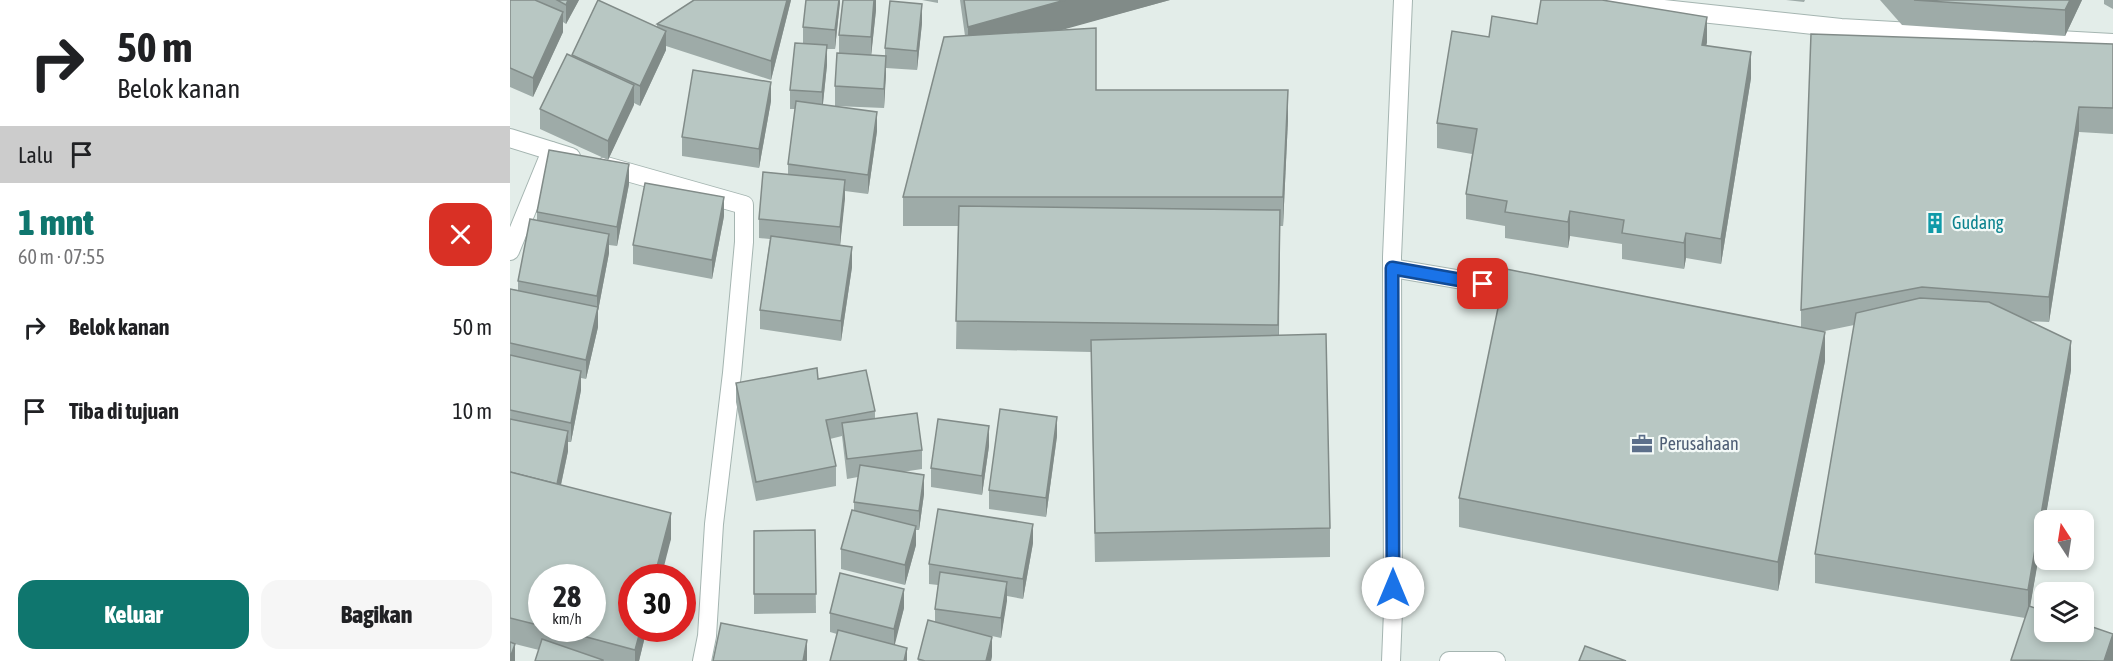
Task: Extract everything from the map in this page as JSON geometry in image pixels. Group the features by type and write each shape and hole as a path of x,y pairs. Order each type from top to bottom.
{"street":[{"path":"1391,661 1393,611 1392,268 1403,0"},
{"path":"1580,0 1841,28 2113,43"},
{"path":"510,138 744,205 743,254 702,661"},
{"path":"510,251 551,151"},
{"path":"1392,268 1545,295"},
{"path":"1449,661 1496,661"}],"building":[{"path":"510,0 535,0 563,12 533,78 510,68"},
{"path":"557,0 568,0 566,5"},
{"path":"598,0 666,31 640,86 572,55"},
{"path":"694,0 787,0 771,61 657,24"},
{"path":"806,0 839,0 835,30 803,27"},
{"path":"843,0 874,0 871,37 839,35"},
{"path":"964,0 1065,0 968,27"},
{"path":"1541,0 1602,0 1707,17 1702,45 1751,52 1721,239 1686,233 1684,243 1622,233 1624,220 1570,211 1568,222 1505,212 1507,201 1466,194 1477,129 1437,123 1452,31 1489,37 1492,16 1537,24"},
{"path":"1914,0 2070,0 2065,10"},
{"path":"890,1 922,4 917,51 885,48"},
{"path":"1096,28 1096,90 1288,90 1283,197 903,197 944,37"},
{"name":"Gudang","path":"1811,34 2113,44 2113,108 2079,107 2049,297 1922,287 1801,310"},
{"path":"795,43 827,45 822,92 790,90"},
{"path":"837,53 886,56 884,89 835,86"},
{"path":"567,54 634,85 608,141 540,109"},
{"path":"693,70 771,82 759,149 682,137"},
{"path":"796,101 877,112 868,175 788,164"},
{"path":"549,150 629,164 617,227 537,212"},
{"path":"763,172 845,180 840,227 759,219"},
{"path":"645,183 724,197 712,260 633,245"},
{"path":"959,206 1280,210 1278,325 956,321"},
{"path":"530,219 609,234 597,296 518,281"},
{"path":"771,236 852,247 841,321 760,310"},
{"name":"Perusahaan","path":"1506,269 1825,332 1778,562 1459,498"},
{"path":"510,289 598,307 586,360 510,343"},
{"path":"1920,298 1989,302 2071,341 2042,510 2034,510 2034,555 2028,590 1815,554 1856,313"},
{"path":"1326,334 1330,528 1095,533 1091,340"},
{"path":"510,355 581,371 571,423 510,410"},
{"path":"817,368 818,379 866,370 875,411 826,420 836,466 756,482 736,383"},
{"path":"1000,409 1057,417 1046,498 989,490"},
{"path":"917,413 922,450 847,459 842,423"},
{"path":"510,419 568,431 557,484 510,472"},
{"path":"938,419 989,426 982,476 931,468"},
{"path":"860,465 924,475 919,511 854,502"},
{"path":"510,472 671,513 658,564 618,564 618,642 637,642 635,650 605,642 606,564 528,564 528,622 510,618"},
{"path":"938,509 1033,524 1023,579 929,564"},
{"path":"852,510 916,526 905,565 841,549"},
{"path":"815,530 816,594 754,594 754,531"},
{"path":"940,572 1007,582 1001,618 935,609"},
{"path":"840,573 904,589 894,629 830,613"},
{"path":"2029,606 2034,608 2034,642 2094,642 2094,627 2113,634 2104,661 2011,660"},
{"path":"928,620 992,637 986,661 918,659"},
{"path":"721,623 807,640 803,661 713,661"},
{"path":"838,630 907,648 904,661 830,661"},
{"path":"510,642 515,644 510,658"},
{"path":"541,642 551,642 603,660 603,661 535,661"},
{"path":"1585,646 1626,661 1579,661"}],"place":[{"name":"Gudang","path":"1935,223"},
{"name":"Perusahaan","path":"1642,444"}],"route":[{"path":"1393,588 1392,268 1483,284"}]}
